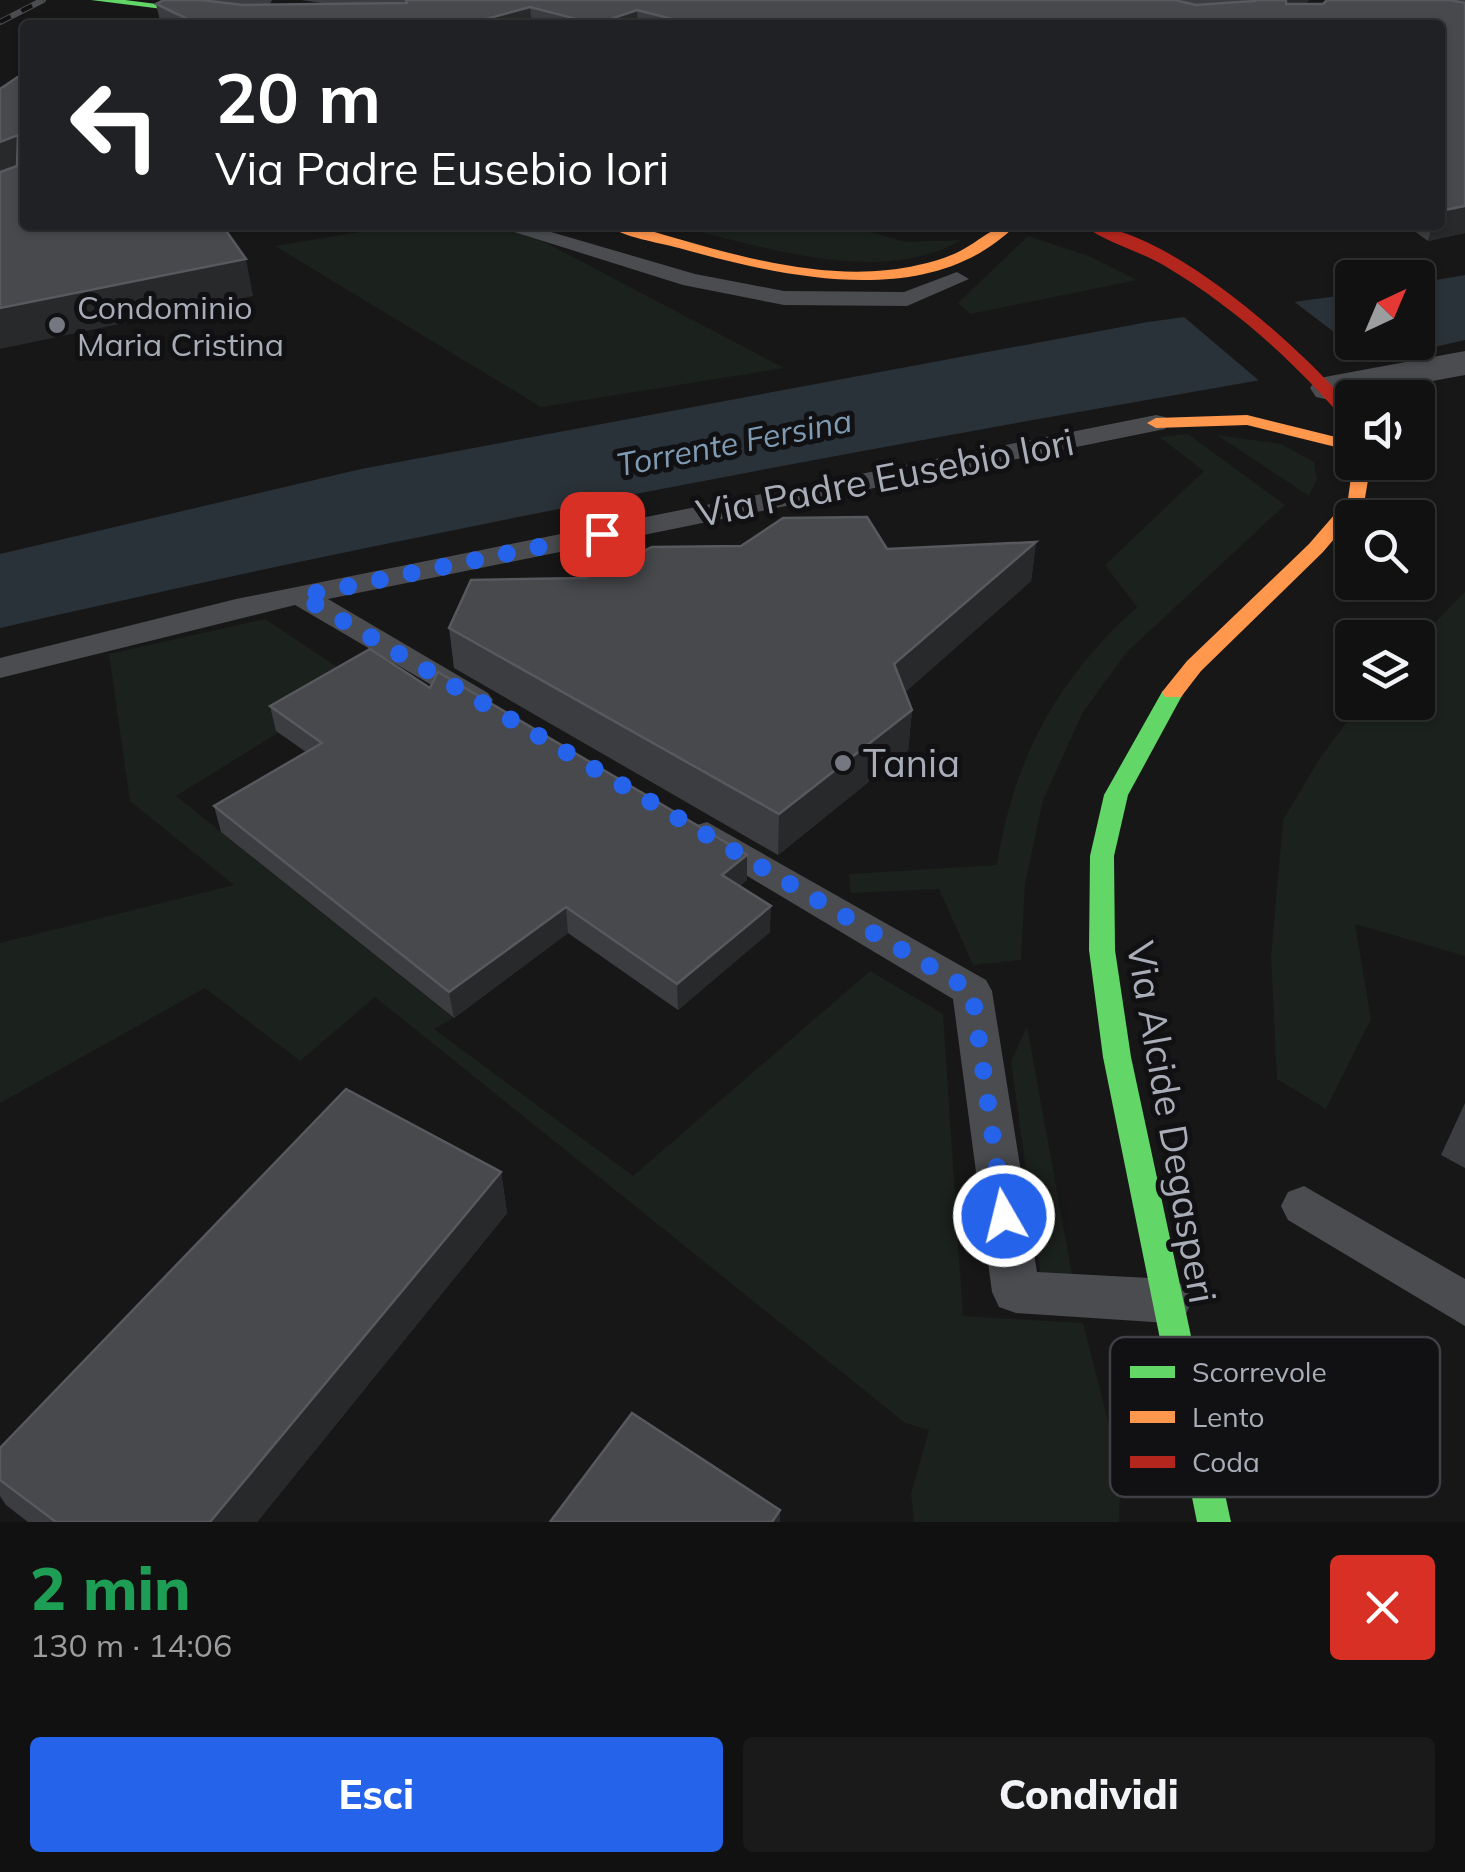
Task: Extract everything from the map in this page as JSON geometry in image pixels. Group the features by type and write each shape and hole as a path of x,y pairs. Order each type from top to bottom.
{"street":[{"path":"96,0 311,18"},
{"path":"214,0 311,18"},
{"path":"634,230 787,268 891,273 931,267 968,253 1002,230"},
{"path":"1102,230 1162,256 1236,309 1334,394 1465,363"},
{"name":"Via Padre Eusebio Iori","path":"1156,423 1246,420 1335,442"},
{"name":"Via Alcide Degasperi","path":"1176,1337 1117,1057 1102,950 1105,840 1116,795 1162,706 1194,666 1316,548 1357,500 1360,480"},
{"name":"Via Alcide Degasperi","path":"1209,1497 1214,1522"}],"lane":[{"path":"519,230 691,280 784,298 907,299 957,278 931,267"},
{"name":"Via Padre Eusebio Iori","path":"0,668 236,608 1156,423"},
{"path":"301,596 507,718"},
{"path":"679,819 972,991 1016,1292 1168,1300"},
{"path":"1304,1206 1465,1304"}],"shaded area":[{"path":"371,230 522,230 784,368 541,407 275,246"},
{"path":"693,230 863,230 905,242 961,240 929,254 894,261 857,262 780,251"},
{"path":"1028,236 1091,257 1137,280 970,314 958,303"},
{"path":"1188,434 1285,505 1126,653 1083,712 1043,800 1025,884 1021,960 973,965 939,889 851,893 849,874 997,865 1014,790 1043,723 1084,663 1137,607 1105,565 1204,471 1159,437"},
{"path":"1217,435 1281,444 1314,462 1317,479 1309,496"},
{"path":"1465,592 1465,956 1355,924 1371,1019 1326,1109 1277,1079 1271,957 1283,820 1348,720 1435,720 1435,623"},
{"path":"265,619 360,682 176,796 453,1018 434,1029 633,1176 870,971 943,1014 963,1316 1083,1323 1110,1429 1110,1497 1120,1497 1119,1522 914,1522 911,1494 929,1430 905,1423 375,997 300,1061 205,988 0,1103 0,943 234,885 130,801 109,654"},
{"path":"1027,1026 1073,1280 1041,1278 1011,1062"}],"water":[{"path":"1465,275 1465,340 1435,347 1435,280"},
{"name":"Torrente Fersina","path":"1335,296 1335,360 1376,360 518,517 0,628 0,554 361,469 1148,322"}],"pier":[{"path":"1292,300 1335,333 1335,360 1370,360 1377,365 1263,384 1184,317"}],"building":[{"path":"164,0 243,5 407,3 406,0 1174,0 1196,5 1253,0 1323,4 1327,0 1449,0 1465,3 1465,206 1445,210 1445,20 676,20 637,10 608,20 580,20 530,7 482,20 190,20 156,4"},
{"path":"20,75 20,230 226,230 246,259 0,308 0,172 17,166 18,135 0,142 0,89"},
{"path":"867,517 887,549 1036,542 894,664 912,710 779,814 449,628 471,580 585,578 652,547 741,546 783,518"},
{"path":"370,649 430,688 438,672 747,855 722,875 771,906 677,984 566,907 449,992 214,806 322,743 270,706"},
{"path":"346,1089 501,1172 210,1522 56,1522 0,1480 0,1448"},
{"path":"632,1413 780,1510 772,1522 550,1522"}],"railway":[{"path":"0,22 43,0"}],"traffic: fast":[{"path":"96,0 274,20"},
{"path":"1173,692 1116,795 1102,856 1102,950 1117,1057 1175,1337"},
{"path":"1209,1497 1214,1522"}],"traffic: slow":[{"path":"632,230 785,268 875,275 917,270 957,258 1002,230"},
{"path":"1156,423 1247,420 1335,442"},
{"path":"1173,692 1194,666 1316,548 1357,500 1360,480"}],"traffic: jam":[{"path":"1102,230 1165,260 1234,304 1296,357 1335,398"}],"place":[{"name":"Condominio Maria Cristina","path":"57,325"},
{"name":"Tania","path":"843,763"}],"route":[{"path":"602,534 301,596 972,991 1004,1216"}]}
